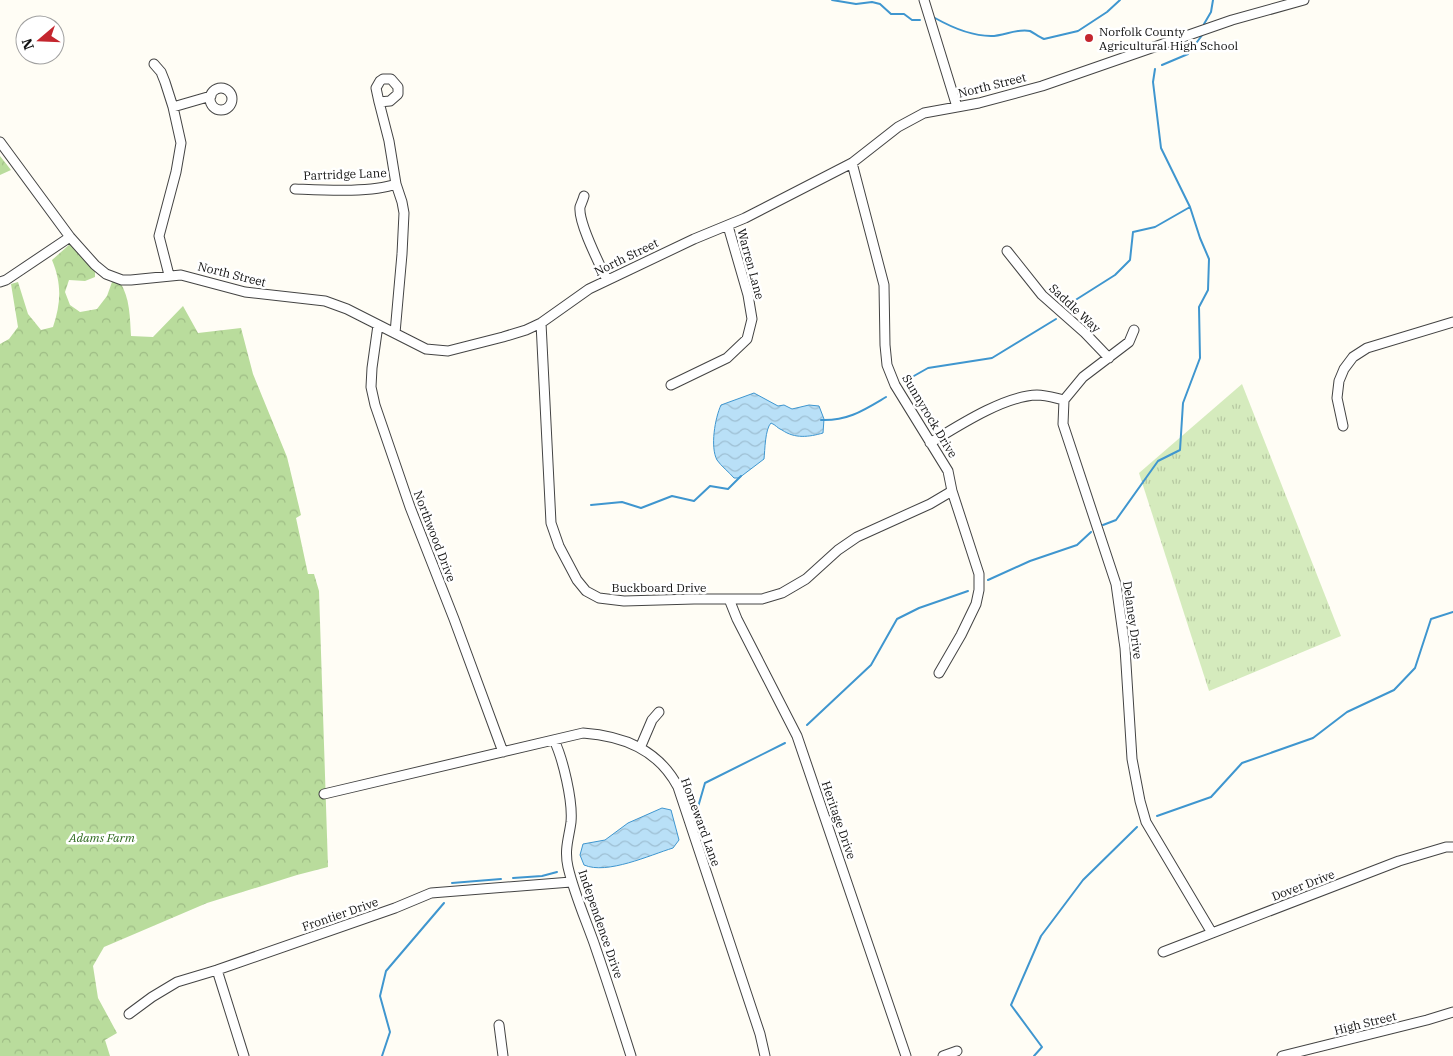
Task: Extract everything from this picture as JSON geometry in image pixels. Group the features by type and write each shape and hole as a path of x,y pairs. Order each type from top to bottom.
{"street":[{"path":"924,0 957,107"},
{"name":"North Street","path":"0,142 70,237 95,265 106,274 122,280 169,275 196,278 265,296 325,301 347,309 426,349 448,351 503,337 541,323 578,296 608,280 694,239 728,226 852,163 898,127 924,113 979,103 1042,86 1232,20 1304,0"},
{"path":"154,64 163,77 173,107 181,144 176,172 159,236 169,275"},
{"path":"173,107 211,96"},
{"path":"379,102 389,141 396,184 402,202 404,227 395,333"},
{"name":"Sunnyrock Drive","path":"852,163 884,285 887,365 894,385 948,471 952,491 979,574 976,604 939,673"},
{"name":"Partridge Lane","path":"295,189 380,188 396,184"},
{"path":"584,196 580,208 581,218 596,257 608,280"},
{"name":"Warren Lane","path":"671,385 727,358 747,339 752,319 748,295 728,226"},
{"path":"0,282 6,280 70,237"},
{"name":"Saddle Way","path":"1007,251 1042,295 1085,333 1109,358"},
{"path":"1343,426 1337,398 1339,381 1344,369 1353,357 1367,348 1453,322"},
{"name":"Buckboard Drive","path":"541,323 551,523 559,546 577,580 594,596 614,601 762,599 782,593 806,579 838,550 857,537 930,504 952,491"},
{"name":"Northwood Drive","path":"378,324 371,387 374,405 410,507 503,752"},
{"path":"930,443 1001,404 1042,395 1064,400 1083,377 1129,342 1134,330"},
{"name":"Delaney Drive","path":"1064,400 1063,424 1116,584 1126,648 1132,759 1140,801 1146,822 1212,933"},
{"name":"Heritage Drive","path":"729,599 737,619 797,736 906,1056"},
{"path":"640,748 652,720 659,712"},
{"name":"Homeward Lane","path":"324,794 583,733 615,737 634,744 666,770 678,787 760,1034 765,1056"},
{"name":"Independence Drive","path":"554,740 560,754 571,805 571,822 566,852 572,882 612,995 631,1056"},
{"name":"Dover Drive","path":"1163,952 1399,861 1446,847 1453,847"},
{"name":"Frontier Drive","path":"129,1014 176,982 217,970 395,908 431,893 572,882"},
{"path":"217,970 244,1056"},
{"name":"High Street","path":"1282,1056 1453,1012"},
{"path":"499,1025 503,1056"},
{"path":"943,1056 958,1051"}],"green space":[{"path":"0,156 11,170 0,175"},
{"name":"Adams Farm","path":"70,244 95,269 95,277 85,281 69,280 65,292 70,305 80,312 97,309 107,296 112,282 120,282 128,301 131,336 153,337 183,306 198,333 241,328 253,374 287,457 301,515 296,518 308,574 314,574 319,591 328,867 207,903 104,947 93,966 98,998 117,1033 105,1040 110,1056 0,1056 0,344 9,339 18,327 11,284 18,282 28,314 41,330 53,327 58,310 59,285 52,260"},
{"path":"1242,384 1341,636 1209,691 1139,473"}],"water":[{"path":"754,393 778,406 784,405 792,409 809,405 819,406 824,419 823,433 797,436 787,433 771,423 766,435 764,459 739,478 734,478 717,460 715,454 714,432 717,417 721,405"},
{"path":"662,808 671,810 679,840 673,848 616,866 604,868 584,865 580,855 583,844 605,840 628,823"}],"waterway":[{"path":"832,0 856,4 872,2 880,4 891,14 904,14 912,20 920,20"},
{"path":"935,18 955,28 984,36 996,36 1025,30 1044,39 1078,31 1107,12 1120,0"},
{"path":"1204,24 1211,12 1213,0"},
{"path":"1162,65 1188,54 1203,34"},
{"path":"1103,525 1116,520 1158,461 1180,450 1183,403 1200,358 1199,307 1208,290 1209,259 1190,207 1161,148 1153,82 1155,69"},
{"path":"1066,306 1115,275 1130,260 1133,232 1155,227 1190,207"},
{"path":"905,381 928,368 992,358 1056,319"},
{"path":"821,420 848,417 886,397"},
{"path":"591,505 622,502 641,508 672,496 694,501 710,486 728,489 741,476"},
{"path":"988,580 1030,561 1077,545 1091,532"},
{"path":"807,725 871,665 897,619 919,608 968,591"},
{"path":"1157,816 1211,797 1242,763 1313,738 1347,712 1394,690 1415,668 1431,619 1453,612"},
{"path":"698,807 705,783 785,743"},
{"path":"1034,1056 1042,1047 1011,1005 1041,936 1083,880 1137,827"},
{"path":"513,878 542,876 557,872"},
{"path":"452,883 501,879"},
{"path":"382,1056 390,1032 380,996 386,971 444,903"}],"place":[{"name":"Norfolk County Agricultural High School","path":"1089,38"}]}
